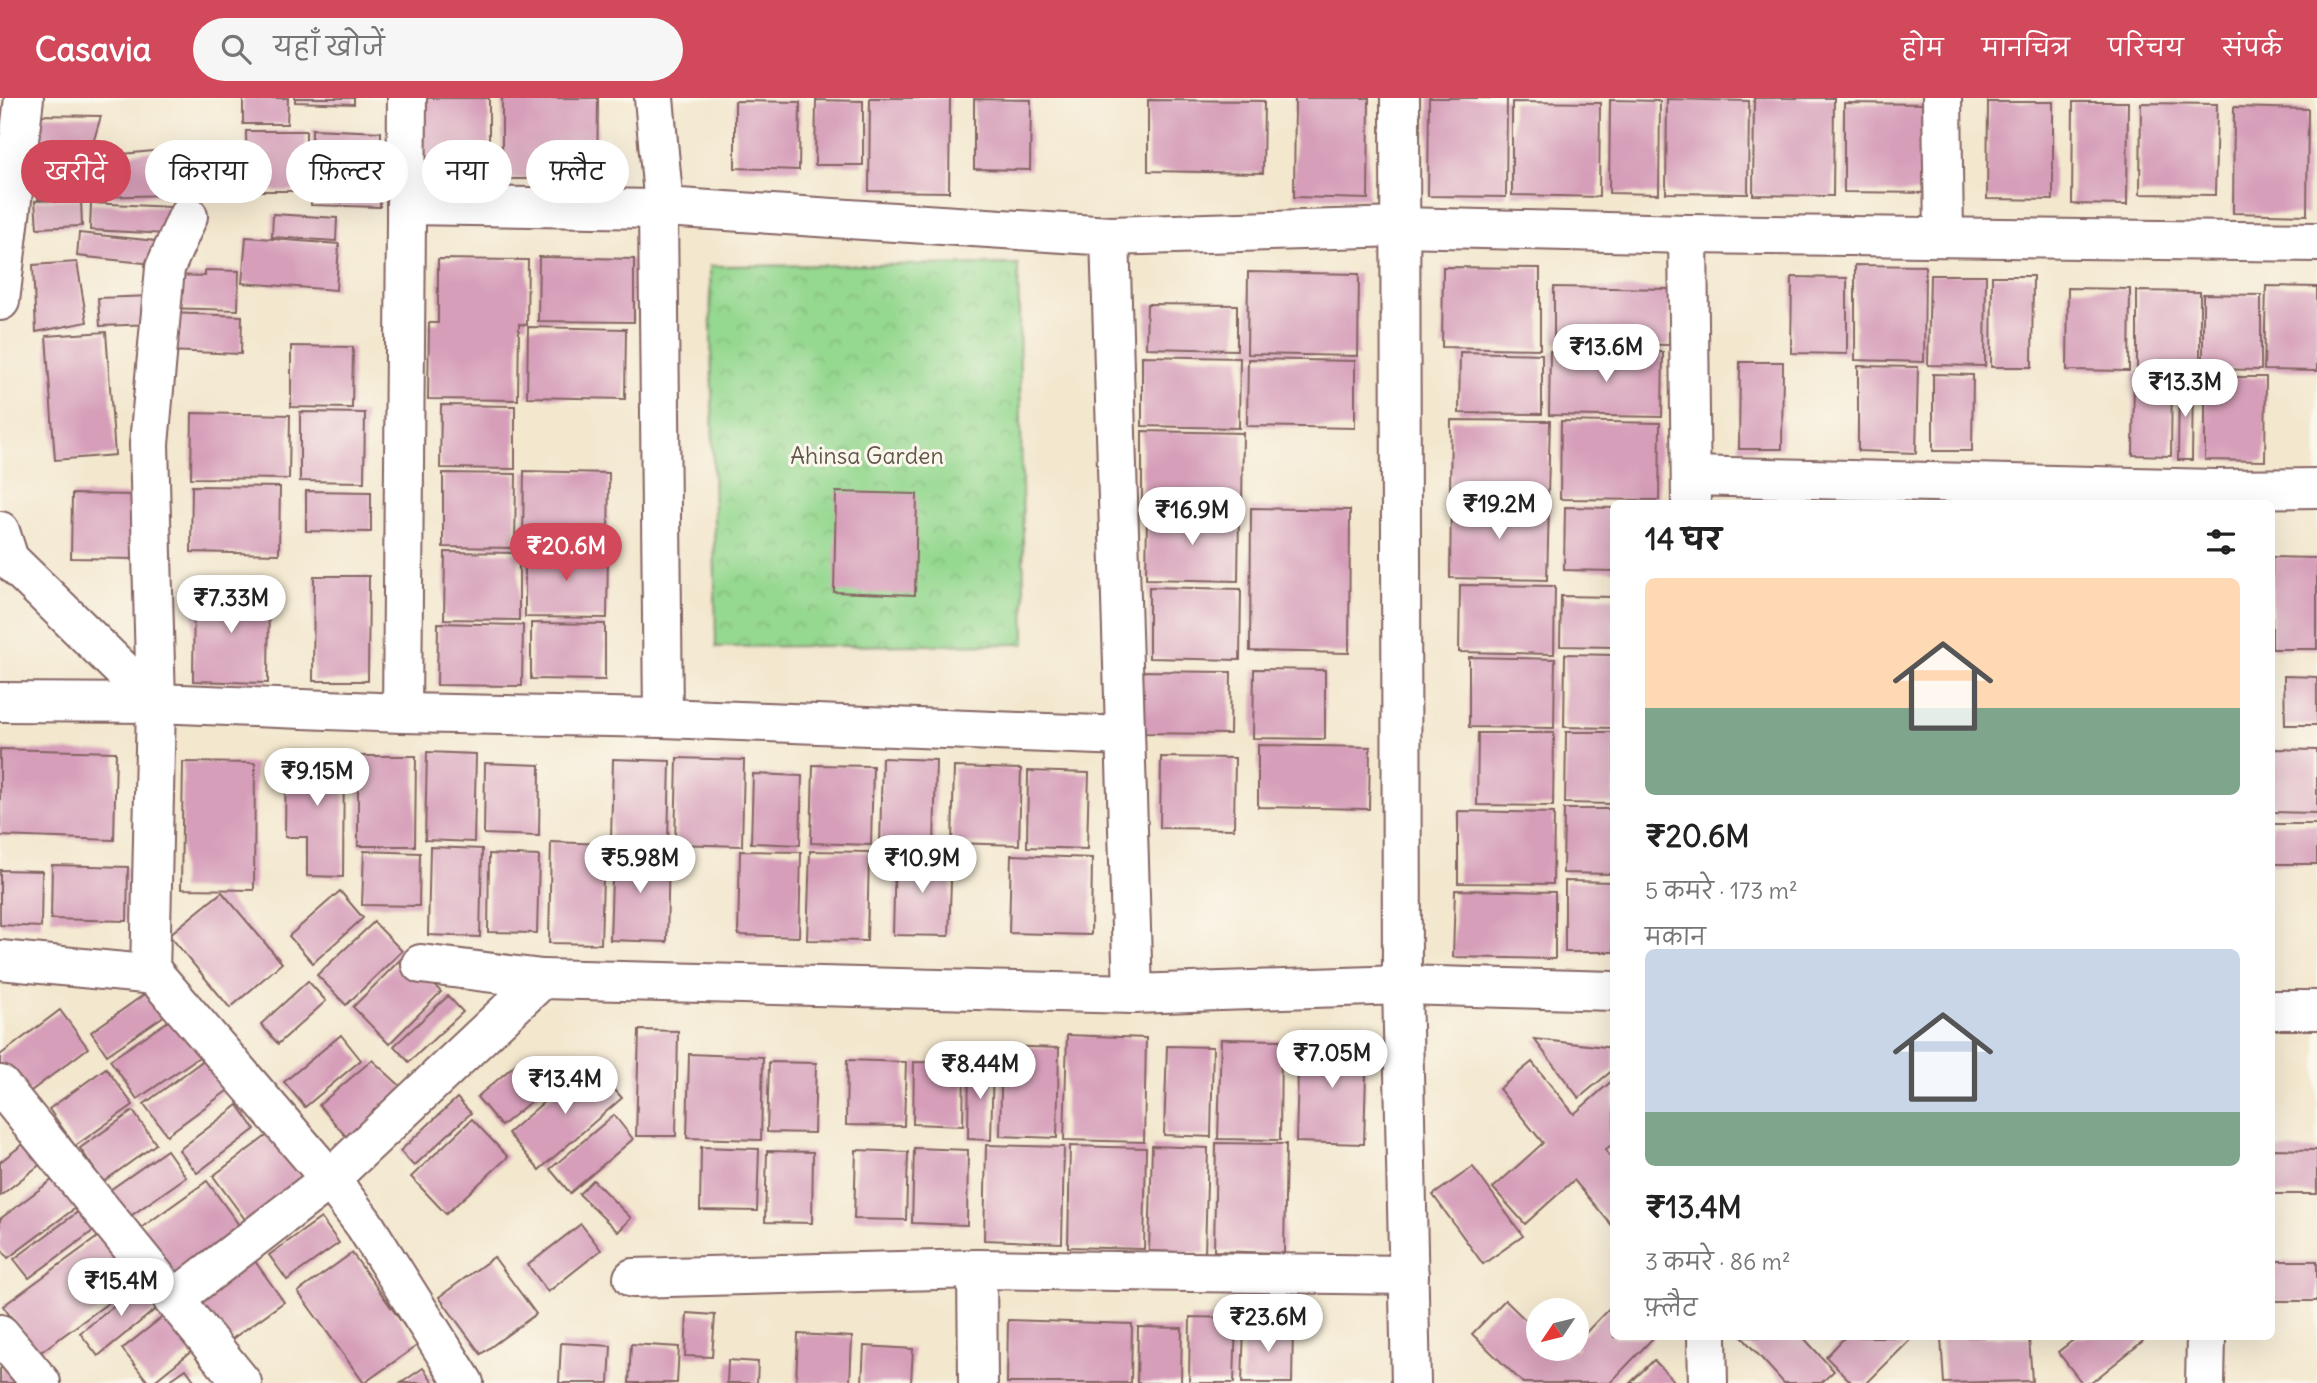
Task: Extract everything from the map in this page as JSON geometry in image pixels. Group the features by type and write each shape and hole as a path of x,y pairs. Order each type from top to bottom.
{"street":[{"path":"0,301 24,98"},
{"path":"402,713 407,98"},
{"path":"654,98 661,208 663,718"},
{"path":"1400,98 1402,985 1411,1383"},
{"path":"1942,98 1944,236"},
{"path":"406,205 661,208 1110,236 1400,227 1688,234 2317,242"},
{"path":"150,975 156,703 149,444 165,268 188,216"},
{"path":"1688,234 1691,490 2215,496 2317,488"},
{"path":"1110,236 1133,994"},
{"path":"0,531 9,559 156,703"},
{"path":"0,702 156,703 402,713 663,718 1125,736"},
{"path":"0,960 155,975 330,1179 363,1224 464,1383"},
{"path":"421,964 542,979 1133,994 1402,985 1610,991"},
{"path":"173,1300 330,1179 542,979"},
{"path":"2275,1010 2317,1010"},
{"path":"0,1085 242,1383"},
{"path":"633,1278 977,1269 1409,1275"},
{"path":"977,1269 978,1383"},
{"path":"0,1334 41,1383"},
{"path":"1707,1340 1708,1383"},
{"path":"2205,1383 2206,1340"}],"green space":[{"name":"Ahinsa Garden","path":"1018,264 1025,644 716,647 710,266"}],"building":[{"path":"243,98 288,98 287,124 243,124"},
{"path":"295,98 354,98 354,104 295,102"},
{"path":"415,98 489,98 489,140 422,140 422,198 416,198"},
{"path":"502,98 598,98 597,140 526,140 526,179 512,179 512,140 502,140"},
{"path":"870,98 950,98 949,192 869,191"},
{"path":"1295,98 1369,98 1368,199 1294,197"},
{"path":"1429,98 1507,98 1506,197 1428,196"},
{"path":"1754,98 1834,98 1833,196 1753,195"},
{"path":"974,99 1031,100 1030,170 974,169"},
{"path":"1667,99 1749,101 1748,194 1666,193"},
{"path":"816,100 863,101 863,165 815,165"},
{"path":"1148,100 1264,101 1263,173 1148,171"},
{"path":"1610,100 1660,101 1659,194 1609,193"},
{"path":"735,101 800,102 799,170 735,168"},
{"path":"1512,102 1600,103 1599,197 1512,195"},
{"path":"1988,102 2053,102 2053,200 1987,199"},
{"path":"2073,102 2128,102 2127,205 2072,204"},
{"path":"1844,103 1931,104 1930,193 1844,192"},
{"path":"2141,103 2217,104 2215,195 2140,194"},
{"path":"2234,107 2308,109 2307,215 2233,213"},
{"path":"34,115 101,116 94,140 34,140"},
{"path":"312,129 381,132 381,140 312,140"},
{"path":"246,131 306,131 306,140 286,140 286,191 272,191 272,140 246,140"},
{"path":"145,152 145,196 131,196 131,153"},
{"path":"35,203 81,203 82,226 37,228"},
{"path":"91,203 170,207 168,234 90,230"},
{"path":"311,203 380,203 380,207"},
{"path":"273,214 337,218 336,241 272,237"},
{"path":"79,233 165,242 163,265 77,256"},
{"path":"246,237 339,244 336,290 242,283"},
{"path":"539,257 634,259 634,322 538,321"},
{"path":"438,259 528,260 527,325 519,324 518,400 428,399 429,323 438,323"},
{"path":"77,262 87,322 36,332 33,265"},
{"path":"1855,265 1925,266 1924,362 1855,360"},
{"path":"1443,267 1540,268 1540,349 1442,347"},
{"path":"205,270 239,271 238,310 166,308 167,275 205,276"},
{"path":"1248,272 1359,274 1358,356 1247,354"},
{"path":"1930,275 1986,275 1985,366 1928,365"},
{"path":"1992,276 2033,276 2032,367 1991,367"},
{"path":"1792,277 1847,278 1847,354 1791,353"},
{"path":"2266,286 2317,287 2317,371 2264,370"},
{"path":"1554,287 1669,289 1669,345 1554,343"},
{"path":"2068,288 2130,289 2129,371 2067,370"},
{"path":"2137,291 2200,292 2200,369 2137,368"},
{"path":"2203,294 2261,295 2261,370 2203,369"},
{"path":"152,296 154,324 100,326 98,298"},
{"path":"1147,304 1237,305 1237,350 1146,348"},
{"path":"170,313 242,316 241,354 168,351"},
{"path":"528,327 626,329 625,399 527,397"},
{"path":"106,332 115,455 55,460 46,336"},
{"path":"291,346 353,347 352,408 291,407"},
{"path":"1550,351 1663,352 1662,417 1549,415"},
{"path":"1460,352 1542,354 1542,414 1459,413"},
{"path":"1142,356 1240,358 1239,428 1142,426"},
{"path":"1248,359 1355,361 1355,428 1247,426"},
{"path":"1740,362 1783,362 1782,449 1739,449"},
{"path":"1858,366 1918,367 1916,453 1858,451"},
{"path":"2134,373 2172,373 2171,456 2133,455"},
{"path":"1933,374 1973,375 1972,451 1933,451"},
{"path":"2179,377 2193,378 2192,460 2178,460"},
{"path":"2205,377 2266,377 2265,461 2205,460"},
{"path":"441,405 515,406 515,469 440,468"},
{"path":"300,412 365,413 364,482 300,481"},
{"path":"192,413 290,415 289,479 191,478"},
{"path":"1451,420 1550,421 1548,496 1450,494"},
{"path":"1561,421 1660,423 1659,500 1560,499"},
{"path":"1142,431 1243,433 1242,507 1142,505"},
{"path":"524,471 609,473 608,544 523,543"},
{"path":"443,473 516,474 515,548 443,547"},
{"path":"192,486 280,487 279,554 191,552"},
{"path":"306,491 371,492 371,532 306,531"},
{"path":"836,492 917,494 915,595 834,592"},
{"path":"72,494 136,495 136,559 71,558"},
{"path":"1451,503 1549,504 1547,580 1450,578"},
{"path":"1565,507 1610,508 1610,571 1564,570"},
{"path":"1251,508 1350,510 1349,653 1250,651"},
{"path":"1147,513 1239,515 1238,581 1146,579"},
{"path":"525,548 608,549 607,618 525,617"},
{"path":"445,552 519,553 519,620 444,619"},
{"path":"2275,557 2317,558 2317,649 2275,649"},
{"path":"314,576 369,576 368,681 313,681"},
{"path":"1460,585 1555,586 1554,654 1459,652"},
{"path":"1149,587 1241,589 1240,660 1149,658"},
{"path":"194,588 269,588 268,683 193,681"},
{"path":"1561,596 1610,597 1610,647 1560,646"},
{"path":"438,623 523,625 522,686 437,685"},
{"path":"531,623 605,624 605,680 531,679"},
{"path":"1565,654 1610,655 1610,728 1564,727"},
{"path":"1469,657 1555,659 1554,728 1469,727"},
{"path":"1254,669 1325,670 1325,739 1253,738"},
{"path":"1136,671 1231,672 1230,734 1136,733"},
{"path":"2284,676 2317,677 2317,725 2285,725"},
{"path":"1566,732 1610,732 1610,804 1565,803"},
{"path":"1478,733 1554,733 1553,806 1477,805"},
{"path":"1258,745 1370,747 1369,809 1258,807"},
{"path":"0,749 116,752 114,840 0,836"},
{"path":"2275,749 2317,750 2317,813 2275,812"},
{"path":"286,750 344,751 343,877 307,876 307,837 285,837"},
{"path":"427,752 476,754 474,842 425,840"},
{"path":"358,756 416,756 415,846 358,846"},
{"path":"1161,757 1235,758 1234,829 1160,828"},
{"path":"677,758 744,760 742,846 675,844"},
{"path":"882,758 936,760 934,849 880,847"},
{"path":"613,759 670,761 668,842 611,840"},
{"path":"183,762 255,763 254,890 181,889"},
{"path":"485,763 540,765 539,836 484,834"},
{"path":"813,765 873,766 871,845 811,843"},
{"path":"954,767 1021,769 1019,845 952,843"},
{"path":"1028,771 1089,773 1087,849 1027,847"},
{"path":"753,774 802,776 800,845 751,843"},
{"path":"1564,809 1610,809 1610,874 1563,873"},
{"path":"1458,811 1554,813 1553,884 1458,883"},
{"path":"2275,824 2317,824 2317,864 2275,864"},
{"path":"551,842 604,844 601,944 549,943"},
{"path":"430,847 482,849 480,937 428,935"},
{"path":"613,847 669,849 667,942 610,940"},
{"path":"364,851 420,853 419,906 362,905"},
{"path":"740,851 801,852 799,937 738,935"},
{"path":"810,851 869,852 867,941 807,940"},
{"path":"489,854 539,856 537,933 488,932"},
{"path":"895,854 952,855 949,936 893,935"},
{"path":"1011,855 1092,858 1091,935 1009,933"},
{"path":"52,865 128,867 127,921 51,919"},
{"path":"0,870 42,871 41,927 0,925"},
{"path":"1565,881 1610,882 1610,952 1565,952"},
{"path":"1455,890 1555,892 1555,959 1453,957"},
{"path":"340,891 363,918 313,963 289,936"},
{"path":"222,892 282,963 230,1008 169,935"},
{"path":"374,922 402,951 346,1005 317,975"},
{"path":"405,955 441,992 389,1044 353,1007"},
{"path":"308,981 326,1001 278,1044 261,1024"},
{"path":"152,989 168,1013 107,1055 91,1032"},
{"path":"448,996 463,1012 409,1062 394,1046"},
{"path":"60,1010 88,1048 19,1100 0,1074 0,1055"},
{"path":"176,1016 202,1055 137,1099 110,1060"},
{"path":"639,1030 678,1031 676,1136 636,1136"},
{"path":"341,1035 361,1060 305,1107 284,1082"},
{"path":"1067,1035 1146,1038 1144,1142 1064,1140"},
{"path":"1299,1035 1367,1037 1364,1144 1296,1142"},
{"path":"1221,1039 1281,1040 1280,1140 1218,1139"},
{"path":"1534,1039 1610,1048 1610,1072 1579,1098"},
{"path":"1002,1046 1059,1048 1057,1138 1000,1136"},
{"path":"1167,1046 1213,1047 1211,1137 1164,1135"},
{"path":"689,1054 763,1057 761,1140 687,1138"},
{"path":"208,1057 231,1088 167,1135 144,1104"},
{"path":"372,1060 407,1092 349,1140 319,1105"},
{"path":"847,1060 906,1062 904,1126 846,1125"},
{"path":"590,1062 622,1098 539,1170 508,1133"},
{"path":"769,1062 816,1063 814,1133 767,1132"},
{"path":"914,1062 964,1063 963,1126 913,1124"},
{"path":"1532,1062 1574,1114 1610,1082 1610,1146 1605,1150 1610,1156 1610,1223 1574,1180 1525,1224 1493,1188 1543,1143 1499,1089"},
{"path":"516,1064 541,1093 501,1126 477,1097"},
{"path":"969,1064 993,1064 991,1140 968,1139"},
{"path":"106,1068 133,1105 75,1146 49,1109"},
{"path":"457,1098 471,1113 414,1166 400,1151"},
{"path":"238,1105 255,1129 197,1173 179,1150"},
{"path":"133,1111 156,1144 103,1182 80,1148"},
{"path":"614,1115 633,1139 570,1193 550,1169"},
{"path":"472,1119 508,1157 446,1214 411,1177"},
{"path":"269,1134 304,1179 247,1222 213,1176"},
{"path":"31,1138 47,1159 0,1196 0,1162"},
{"path":"1216,1143 1286,1144 1284,1253 1214,1251"},
{"path":"986,1145 1064,1147 1062,1243 984,1240"},
{"path":"1070,1146 1146,1148 1144,1249 1068,1247"},
{"path":"1152,1146 1208,1148 1205,1253 1149,1251"},
{"path":"701,1147 759,1149 757,1211 700,1210"},
{"path":"914,1148 968,1150 967,1225 912,1223"},
{"path":"2275,1149 2317,1150 2317,1194 2275,1194"},
{"path":"167,1150 186,1177 129,1217 110,1190"},
{"path":"856,1150 908,1152 906,1220 854,1219"},
{"path":"767,1151 813,1152 812,1223 765,1222"},
{"path":"1473,1167 1523,1236 1483,1264 1433,1195"},
{"path":"60,1174 82,1203 8,1258 0,1247 0,1219"},
{"path":"593,1180 631,1218 618,1232 579,1194"},
{"path":"207,1181 241,1228 175,1275 141,1228"},
{"path":"86,1206 101,1225 29,1278 14,1259"},
{"path":"321,1218 339,1243 287,1280 269,1255"},
{"path":"581,1224 601,1250 548,1292 528,1265"},
{"path":"106,1231 141,1279 38,1354 3,1306"},
{"path":"352,1253 418,1345 364,1383 298,1292"},
{"path":"252,1257 284,1302 222,1346 190,1301"},
{"path":"494,1257 536,1314 481,1354 439,1297"},
{"path":"2275,1261 2317,1261 2317,1301 2275,1301"},
{"path":"146,1281 163,1303 98,1356 80,1333"},
{"path":"1505,1300 1526,1320 1526,1362 1589,1362 1589,1329 1610,1307 1610,1340 1651,1340 1610,1383 1523,1383 1472,1334"},
{"path":"170,1311 198,1346 149,1383 122,1349"},
{"path":"687,1313 715,1315 712,1357 685,1356"},
{"path":"1190,1317 1236,1318 1234,1383 1189,1383"},
{"path":"1008,1320 1132,1324 1131,1383 1007,1383"},
{"path":"1244,1325 1293,1326 1292,1383 1242,1383"},
{"path":"1138,1327 1182,1328 1181,1383 1137,1383"},
{"path":"798,1334 852,1337 850,1383 796,1383"},
{"path":"1745,1340 1806,1340 1834,1371 1821,1383 1784,1383"},
{"path":"1842,1340 1910,1340 1867,1383 1852,1383 1826,1357"},
{"path":"1941,1340 2029,1340 2032,1381 1944,1383"},
{"path":"2073,1340 2143,1341 2091,1383 2082,1383 2058,1352"},
{"path":"561,1343 611,1346 609,1383 559,1383"},
{"path":"631,1344 679,1347 677,1383 629,1383"},
{"path":"864,1346 913,1349 911,1383 862,1383"},
{"path":"15,1358 33,1383 0,1383 0,1369"},
{"path":"728,1360 758,1362 757,1383 727,1383"},
{"path":"1654,1360 1676,1383 1630,1383"},
{"path":"423,1368 434,1383 401,1383"},
{"path":"186,1369 196,1383 166,1383"}]}
